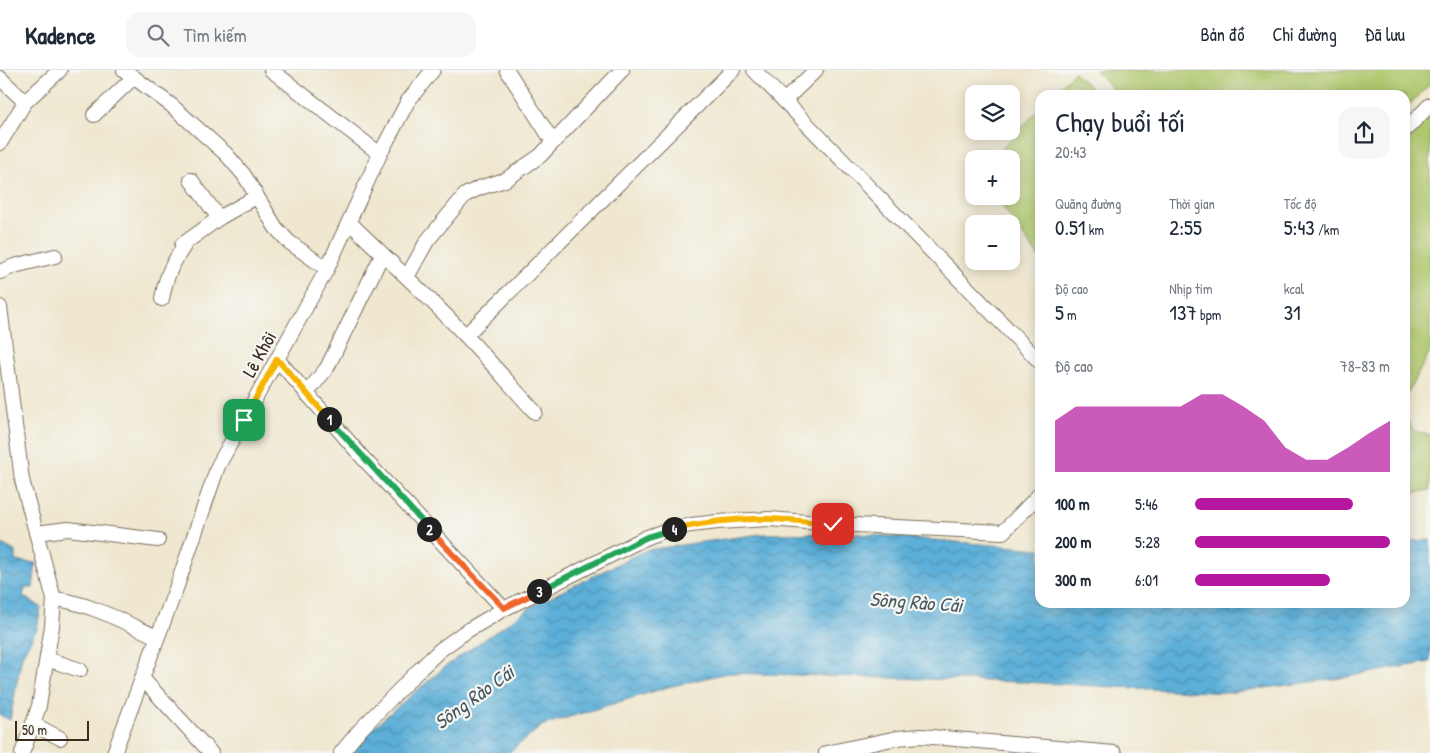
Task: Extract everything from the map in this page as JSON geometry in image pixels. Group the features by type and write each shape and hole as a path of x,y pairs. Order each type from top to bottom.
{"street":[{"path":"0,143 24,102 60,70"},
{"path":"271,70 380,154"},
{"name":"Lê Khôi","path":"114,753 177,586 218,466 327,269 380,154 408,101 433,70"},
{"path":"507,70 553,142"},
{"path":"407,277 427,241 465,195 479,188 505,180 540,156 622,70"},
{"path":"466,336 733,70"},
{"path":"754,70 1035,357"},
{"path":"784,101 816,70"},
{"path":"94,115 129,74 171,105 226,154 244,175 276,228 288,242 327,269"},
{"path":"0,78 24,102"},
{"path":"1410,125 1430,105"},
{"path":"191,180 220,218"},
{"path":"162,299 168,272 183,245 220,218 256,197"},
{"path":"349,222 466,336 535,412"},
{"path":"306,394 326,368 382,255"},
{"path":"0,272 14,266 55,256"},
{"path":"0,307 19,461 27,502 54,599 52,626 39,706 22,753"},
{"path":"277,359 376,472 504,608"},
{"path":"341,753 359,731 420,669 440,650 465,632 504,608 647,537 667,530 718,522 769,519 1003,532 1035,499"},
{"path":"36,533 68,529 158,540"},
{"path":"54,599 85,606 157,637"},
{"path":"46,660 80,670"},
{"path":"142,678 211,753"},
{"path":"34,724 60,738"},
{"path":"826,753 897,738 921,736 1114,753"}],"green space":[{"path":"1095,70 1430,70 1430,84 1410,104 1410,90 1113,90"},
{"path":"1074,72 1093,90 1058,90"},
{"path":"1035,113 1035,252 1020,231 1020,215 1009,215 1001,205 1020,205 1020,150 1000,150 1010,140 1020,140 1020,129"},
{"path":"1430,117 1430,352 1410,389 1410,136"},
{"path":"1410,424 1414,431 1430,435 1430,490 1410,494"}],"water":[{"name":"Sông Rào Cái","path":"850,533 1035,549 1035,608 1410,608 1410,541 1430,540 1430,662 1341,678 1227,693 1023,682 727,673 668,687 543,725 508,753 352,753 357,741 446,666 534,605 646,550 760,534"},
{"path":"0,543 15,551 15,561 36,563 33,588 25,588 23,596 41,607 37,629 22,656 10,720 0,715"}],"route":[{"path":"244,420 277,359 363,458 504,608 647,537 667,530 718,522 769,519 833,524"}]}
